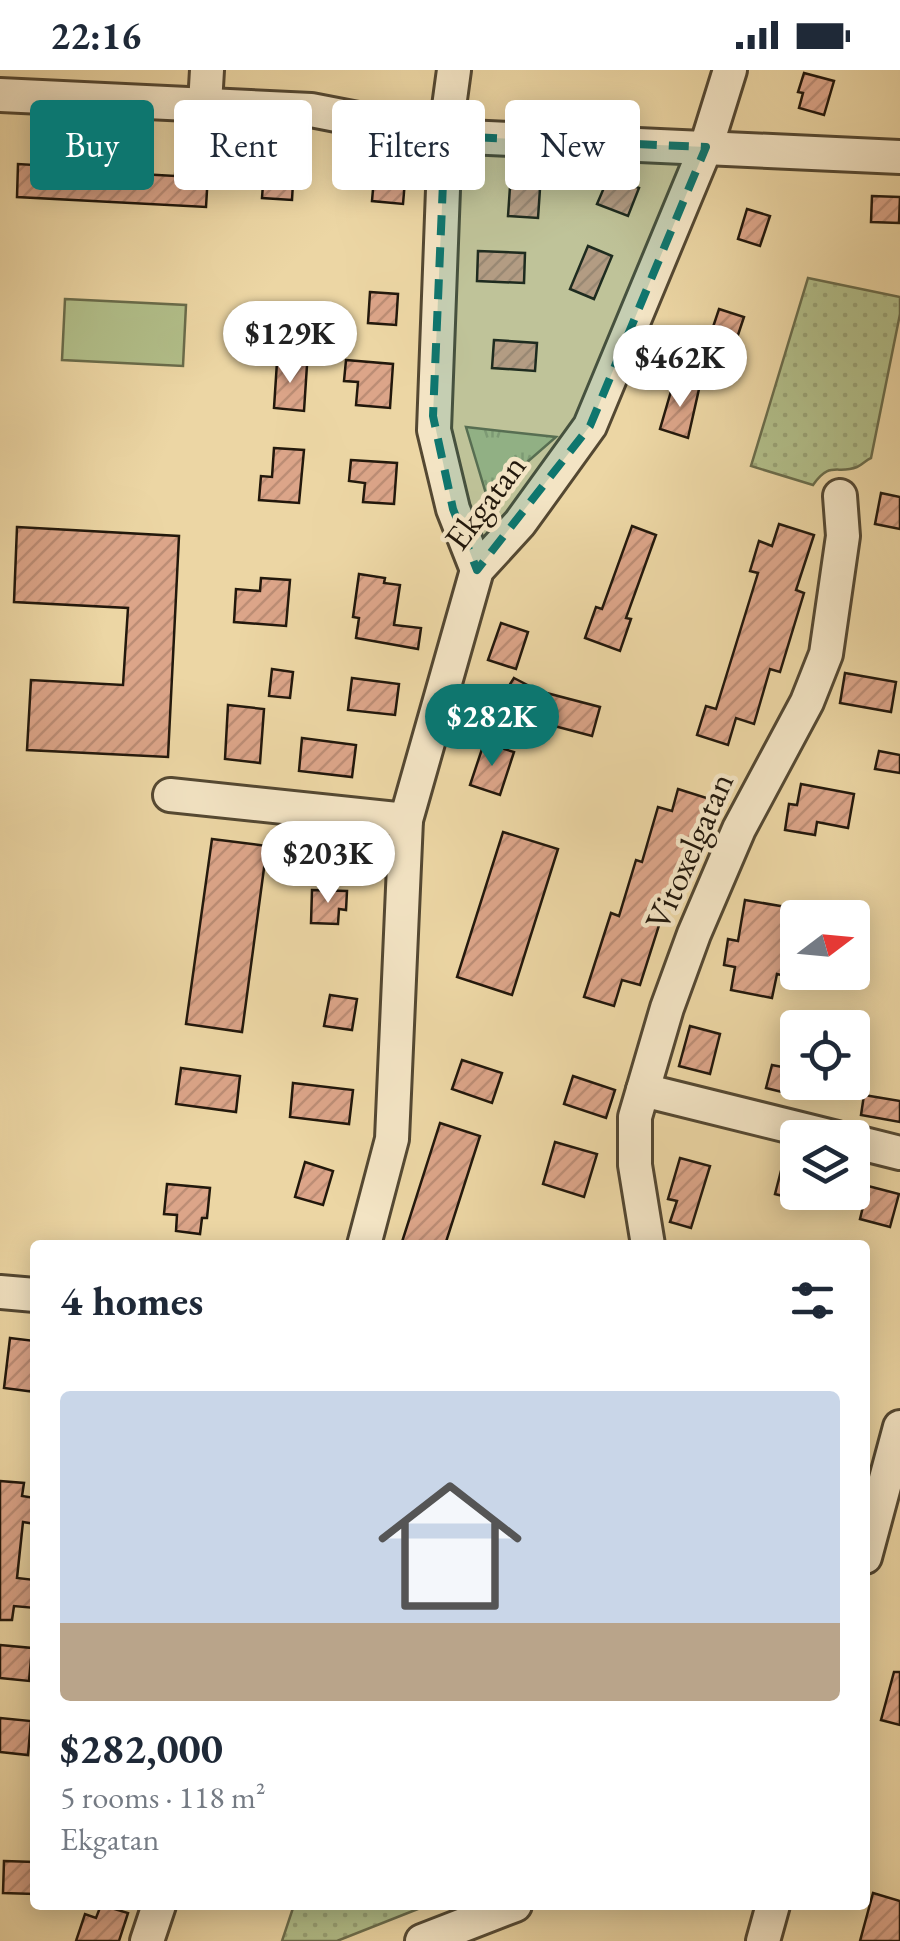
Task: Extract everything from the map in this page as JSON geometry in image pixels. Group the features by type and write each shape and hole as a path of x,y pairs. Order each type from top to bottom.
{"street":[{"path":"205,100 207,70"},
{"path":"450,100 454,70"},
{"name":"Ekgatan","path":"365,1240 392,1140 406,820 477,570 520,523 590,426 706,147 730,70"},
{"path":"0,95 174,103"},
{"path":"485,138 900,157"},
{"path":"443,190 434,430 452,509 477,570"},
{"name":"Vitoxelgatan","path":"647,1240 634,1165 635,1118 666,1008 694,934 739,829 807,702 826,654 843,536 840,496"},
{"path":"170,795 406,820"},
{"path":"643,1090 780,1124"},
{"path":"870,1146 900,1153"},
{"path":"0,1292 30,1295"},
{"path":"870,1538 900,1427"},
{"path":"148,1941 157,1910"},
{"path":"422,1941 501,1910"}],"highlighted area":[{"path":"445,136 706,147 590,426 477,570 453,509 433,416"}],"green space":[{"path":"808,278 900,297 900,314 871,458 850,469 829,470 813,485 751,466"},
{"path":"65,299 186,305 183,366 62,360"},
{"path":"466,427 556,437 487,497"},
{"path":"292,1910 415,1910 337,1941 282,1941"}],"building":[{"path":"804,73 834,81 824,115 799,108 803,93 798,92"},
{"path":"18,164 30,165 30,190 154,190 154,175 174,176 174,190 207,190 206,207 17,197"},
{"path":"263,190 293,190 292,200 262,198"},
{"path":"373,190 404,190 403,204 372,201"},
{"path":"510,190 540,190 538,218 508,216"},
{"path":"603,190 638,190 628,216 597,204"},
{"path":"872,196 900,197 899,223 871,222"},
{"path":"747,209 770,216 760,246 738,239"},
{"path":"588,246 612,256 594,299 570,289"},
{"path":"478,251 525,253 524,283 477,281"},
{"path":"370,292 398,294 396,325 368,323"},
{"path":"719,309 744,317 733,350 708,342"},
{"path":"494,340 537,343 535,371 492,368"},
{"path":"346,360 393,364 390,408 356,405 358,382 344,381"},
{"path":"277,362 307,365 304,411 274,408"},
{"path":"674,381 699,389 688,438 660,429"},
{"path":"274,448 304,450 299,503 259,500 261,476 272,477"},
{"path":"351,460 397,463 394,504 363,502 365,483 349,481"},
{"path":"881,493 900,497 900,529 875,524"},
{"path":"779,524 814,535 796,590 804,593 780,672 770,669 754,724 736,718 728,745 697,735 706,706 716,709 758,573 750,571 759,541 772,546"},
{"path":"632,526 656,535 626,618 631,619 620,651 585,638 596,607 602,609"},
{"path":"17,527 179,536 168,757 27,750 31,680 123,685 128,608 14,602"},
{"path":"359,574 400,585 394,625 421,628 418,649 356,638 359,618 353,617"},
{"path":"261,578 290,580 286,626 234,622 236,589 260,591"},
{"path":"501,623 528,632 516,669 488,660"},
{"path":"272,669 293,672 290,698 269,696"},
{"path":"845,673 896,682 891,712 840,703"},
{"path":"352,678 399,684 395,715 348,710"},
{"path":"514,678 539,691 600,707 592,736 528,719 513,720 503,704 503,695"},
{"path":"228,705 264,709 260,763 225,759"},
{"path":"302,738 356,745 352,777 299,771"},
{"path":"484,743 514,752 500,795 470,785"},
{"path":"879,751 900,755 900,773 875,769"},
{"path":"801,784 854,794 848,828 817,822 815,835 785,830 789,804 797,805"},
{"path":"678,789 713,800 706,824 701,823 684,878 675,875 640,985 622,980 614,1006 584,997 611,913 619,916 636,860 642,862 658,807 672,811"},
{"path":"503,832 558,849 512,995 457,977"},
{"path":"212,839 267,846 242,1032 186,1024"},
{"path":"312,890 347,891 346,910 339,909 338,924 311,923"},
{"path":"745,900 780,906 780,975 777,974 772,998 731,990 735,967 724,965 728,939 738,941"},
{"path":"330,995 357,999 352,1030 324,1026"},
{"path":"690,1026 720,1034 710,1074 679,1066"},
{"path":"462,1060 502,1073 492,1103 452,1089"},
{"path":"772,1065 780,1067 780,1092 766,1088"},
{"path":"181,1068 240,1076 236,1112 176,1104"},
{"path":"573,1076 615,1090 606,1118 564,1104"},
{"path":"293,1083 353,1090 349,1124 290,1117"},
{"path":"870,1096 900,1101 900,1122 861,1115 863,1100 870,1100"},
{"path":"440,1123 480,1136 447,1240 403,1240"},
{"path":"555,1142 597,1154 584,1197 543,1184"},
{"path":"680,1158 710,1166 691,1228 670,1222 677,1201 668,1199"},
{"path":"305,1162 333,1171 323,1205 295,1197"},
{"path":"167,1184 210,1188 207,1218 202,1218 200,1234 176,1231 177,1215 164,1214"},
{"path":"870,1187 899,1194 890,1227 860,1219 862,1210 870,1210"},
{"path":"10,1338 30,1340 30,1391 4,1388"},
{"path":"0,1481 24,1483 22,1496 30,1497 30,1523 23,1522 17,1578 30,1579 30,1608 14,1606 12,1620 0,1620"},
{"path":"0,1645 30,1648 29,1681 0,1678"},
{"path":"894,1672 900,1672 900,1725 881,1720"},
{"path":"0,1718 30,1721 28,1755 0,1752"},
{"path":"4,1861 30,1862 30,1894 3,1893"},
{"path":"873,1893 900,1901 900,1941 860,1941"},
{"path":"99,1910 128,1913 119,1941 76,1941 85,1914 96,1918"}]}
